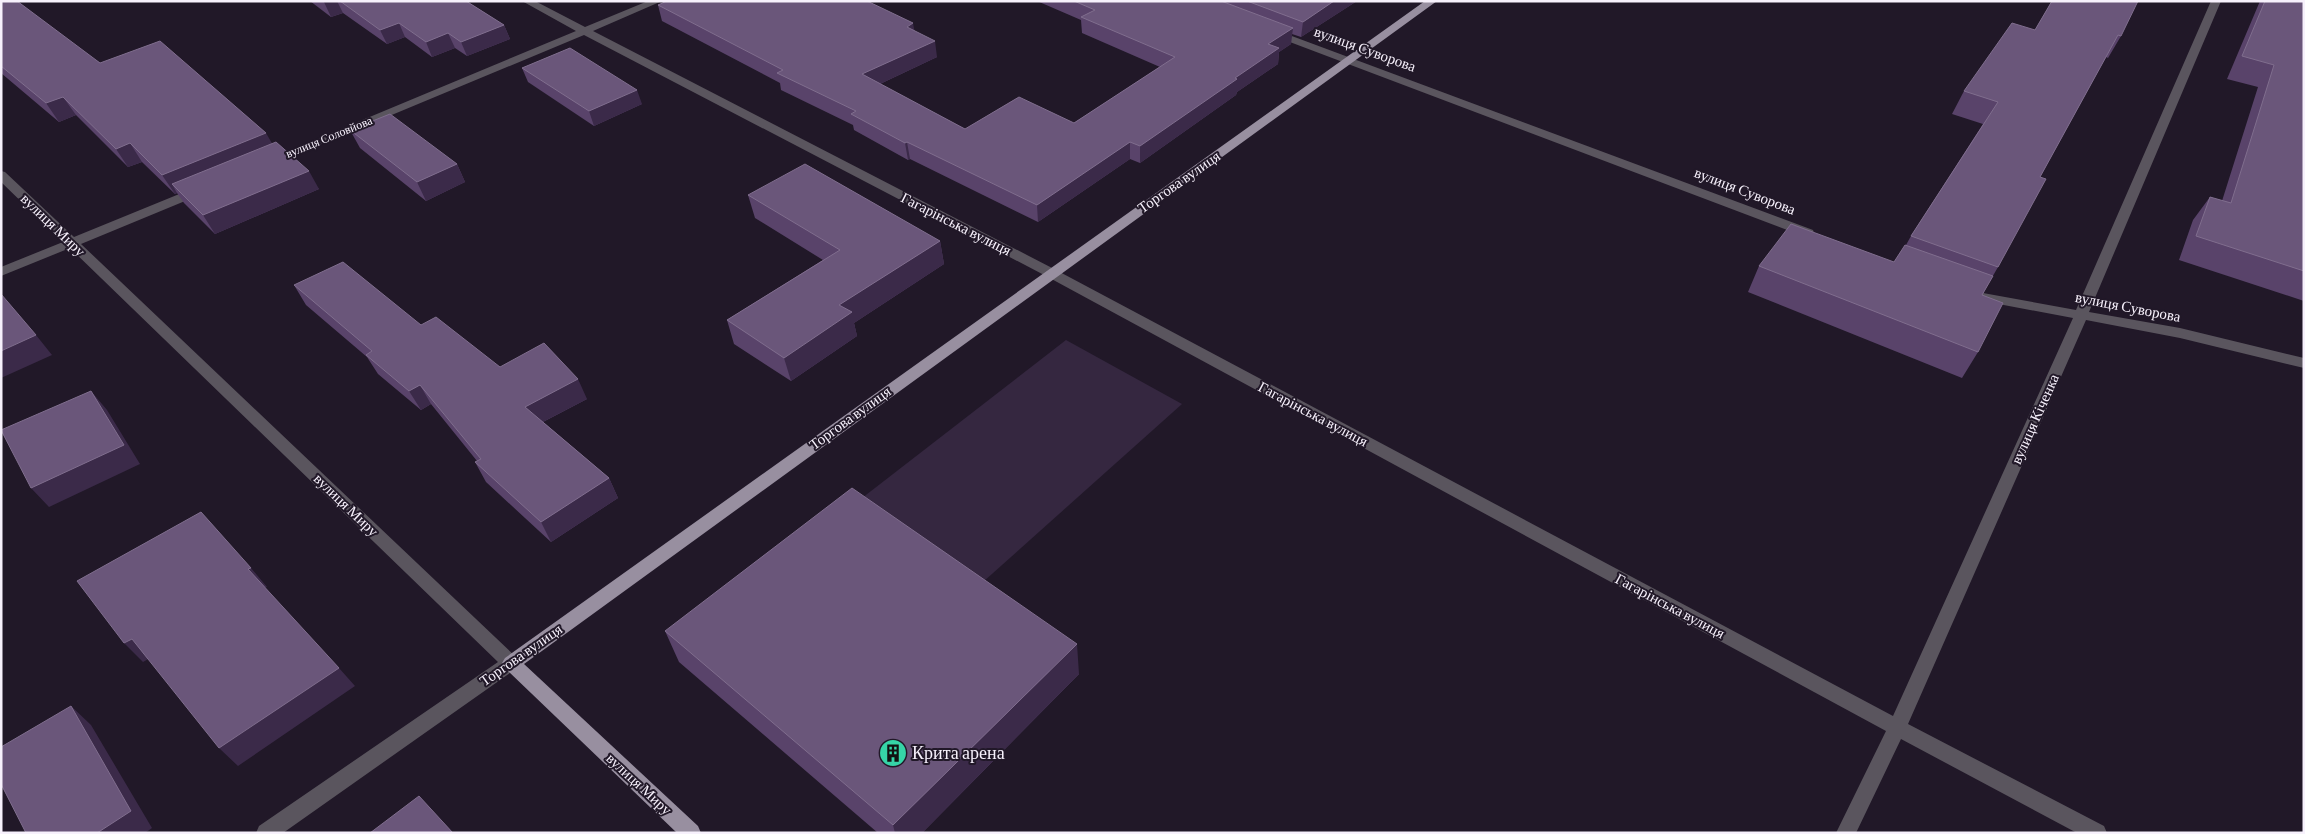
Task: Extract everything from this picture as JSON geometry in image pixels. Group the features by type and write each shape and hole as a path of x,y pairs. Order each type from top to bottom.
{"main road":[{"name":"Торгова вулиця","path":"511,663 1051,273 1432,1"},
{"name":"вулиця Миру","path":"511,663 691,833"}],"street":[{"name":"Гагарінська вулиця","path":"527,1 1051,273 2096,833"},
{"name":"вулиця Соловйова","path":"255,168 657,1"},
{"name":"вулиця Кіченка","path":"1846,833 1897,728 2081,315 2216,1"},
{"name":"вулиця Суворова","path":"1260,28 1818,236"},
{"name":"вулиця Миру","path":"1,175 511,663"},
{"path":"1,272 209,186"},
{"name":"вулиця Суворова","path":"1958,289 1977,296 2180,333 2304,363"},
{"name":"Торгова вулиця","path":"266,833 511,663"}],"shaded area":[{"path":"1066,340 1182,404 974,590 853,505"}],"building":[{"path":"1,1 17,1 100,63 160,41 266,133 162,175 130,143 116,149 63,97 46,103 1,66"},
{"path":"340,1 466,1 504,25 461,42 448,33 426,42 399,23 380,30"},
{"path":"667,1 867,1 913,23 907,27 935,41 862,74 965,129 1019,97 1074,123 1175,57 1081,17 1095,10 1074,1 1221,1 1293,28 1268,44 1279,48 1235,78 1237,79 1140,146 1130,142 1037,205 907,142 905,143 851,114 856,111 777,73 783,70 658,5"},
{"path":"1247,1 1334,1 1303,22"},
{"path":"2052,1 2138,1 2121,36 2118,35 2040,177 2046,179 1998,267 1911,236 1998,102 1964,91 2012,23 2035,30"},
{"path":"2265,1 2304,1 2304,271 2196,236 2210,197 2231,203 2274,65 2242,56"},
{"path":"570,48 637,90 589,111 522,68"},
{"path":"390,114 457,164 417,182 350,130"},
{"path":"276,142 309,171 203,215 172,184"},
{"path":"805,164 940,241 839,305 852,312 784,358 727,320 840,250 748,195"},
{"path":"1791,224 1894,262 1905,245 1993,276 1982,295 2003,303 1978,352 1759,266"},
{"path":"343,262 421,325 436,317 500,367 544,343 578,379 525,407 609,478 541,522 475,462 481,459 420,385 409,391 366,355 372,351 294,285"},
{"path":"1,294 36,335 1,351"},
{"path":"91,391 124,445 31,488 1,430"},
{"name":"Крита арена","path":"852,488 1077,644 893,825 665,631"},
{"path":"201,512 251,568 248,569 339,668 219,748 132,639 124,643 77,581"},
{"path":"71,706 131,811 97,833 26,833 1,784 1,747"},
{"path":"419,796 453,833 370,833"}],"place":[{"name":"Крита арена","path":"893,753"}]}
